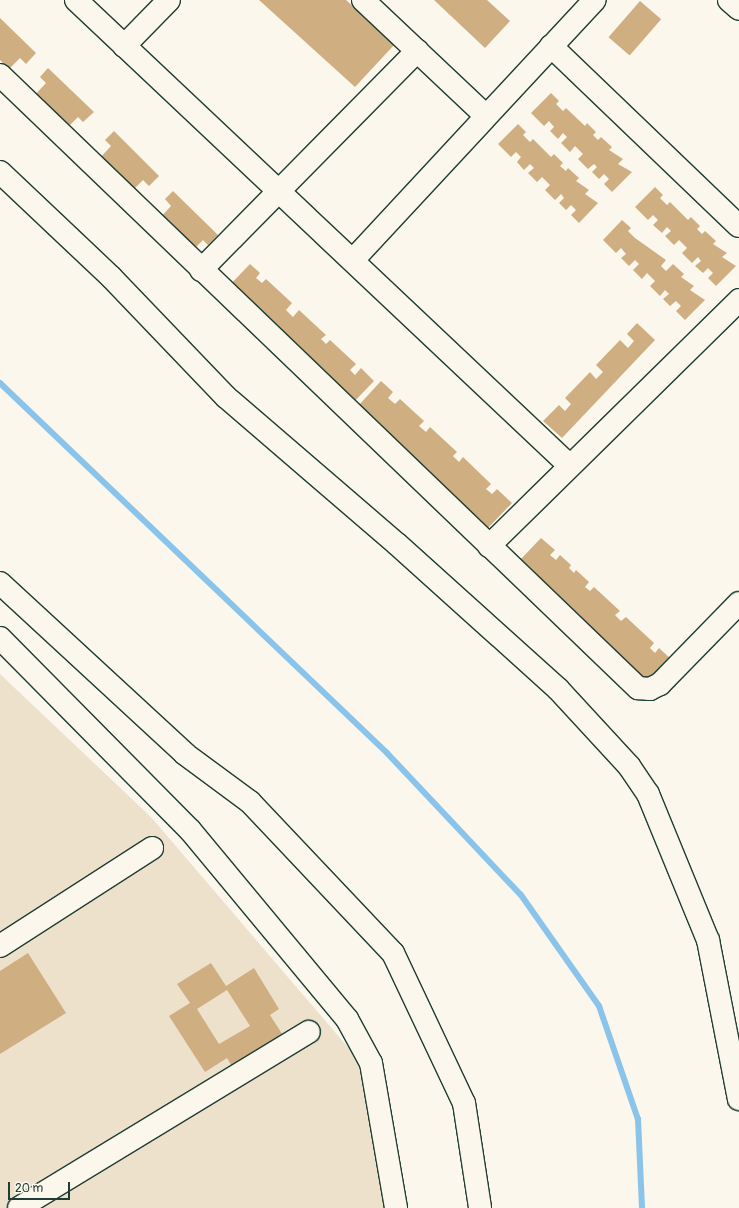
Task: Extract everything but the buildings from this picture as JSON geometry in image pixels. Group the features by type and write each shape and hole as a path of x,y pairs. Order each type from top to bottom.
{"street":[{"path":"76,0 570,466"},
{"path":"124,46 169,0"},
{"path":"363,0 486,116"},
{"path":"352,260 595,0"},
{"path":"729,0 739,10"},
{"path":"551,46 739,226"},
{"path":"201,270 280,192 417,51"},
{"path":"0,75 201,270 638,688 644,690 660,684 739,603"},
{"path":"0,172 112,277 226,397 397,544 558,688 629,766 648,794 708,940 739,1099"},
{"path":"489,546 739,300"},
{"path":"0,583 185,754 250,802 393,953 464,1103 480,1208"},
{"path":"0,638 190,830 347,1019 371,1063 396,1208"},
{"path":"0,946 152,848"},
{"path":"19,1208 309,1032"}],"shaded area":[{"path":"0,674 151,817 358,1059 387,1208 0,1208"}],"waterway":[{"path":"0,383 387,753 521,895 599,1006 638,1119 642,1208"}]}
